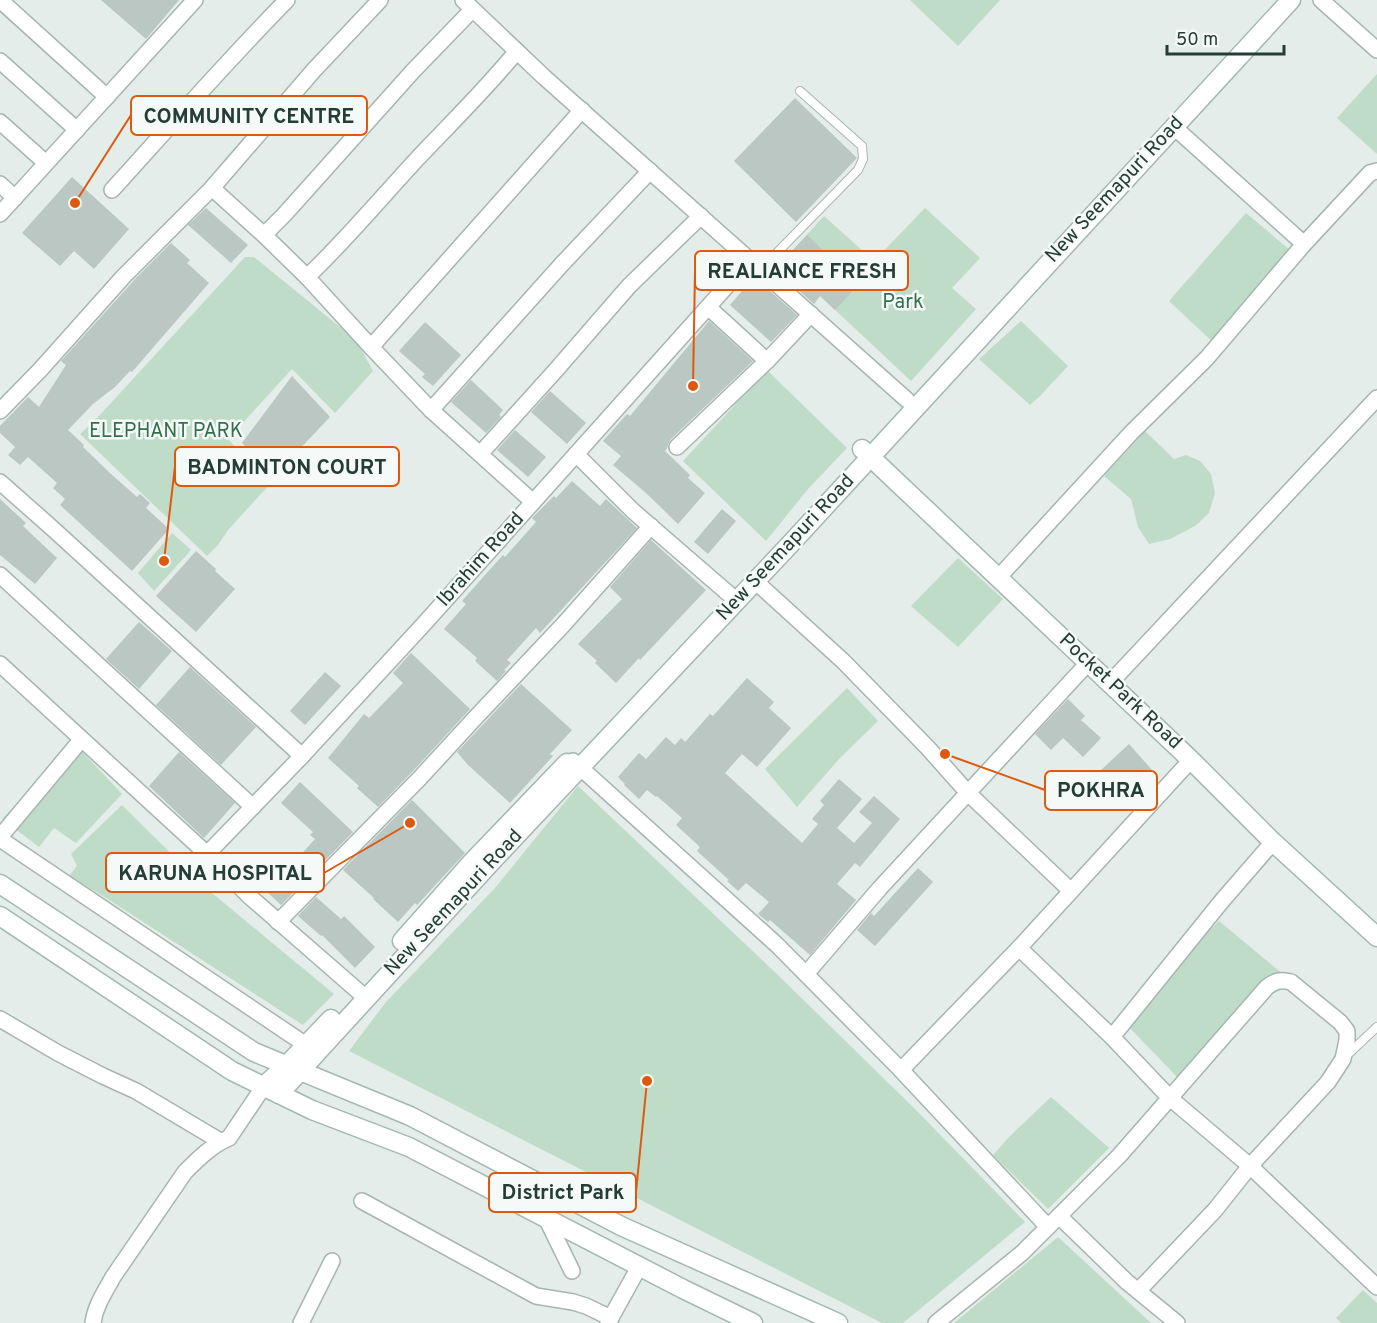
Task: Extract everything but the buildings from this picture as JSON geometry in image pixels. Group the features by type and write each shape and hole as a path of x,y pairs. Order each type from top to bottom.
{"main road":[{"name":"New Seemapuri Road","path":"271,1090 494,859 576,763 1174,127 1282,2"},
{"name":"New Seemapuri Road","path":"733,597 755,581 866,453 907,400 1247,35 1282,2"},
{"name":"Pocket Park Road","path":"866,453 1191,760 1273,842 1377,937"},
{"path":"0,884 254,1052 410,1116 621,1226 838,1323"},
{"path":"0,916 232,1071 312,1110 409,1147 639,1267 753,1323"}],"street":[{"path":"0,0 107,97"},
{"path":"112,190 239,48 287,0"},
{"path":"0,411 124,276 212,188 315,70 380,0"},
{"path":"1321,0 1377,50"},
{"path":"0,214 191,2"},
{"path":"264,235 413,71 468,5 582,110 907,400"},
{"path":"307,277 517,51"},
{"path":"0,61 77,130"},
{"path":"371,347 582,110"},
{"path":"0,122 46,163"},
{"path":"1174,127 1304,244"},
{"path":"431,410 562,264 650,171"},
{"path":"998,578 1131,433 1207,358 1304,244 1370,173 1377,171"},
{"path":"0,184 15,198"},
{"path":"212,188 307,277 431,410 533,502"},
{"path":"481,453 629,286 700,216"},
{"name":"Ibrahim Road","path":"207,854 302,756 423,625 708,307 755,265"},
{"path":"708,307 767,361"},
{"path":"677,447 767,361 811,314"},
{"path":"1110,683 1377,398"},
{"path":"576,454 633,510 733,597"},
{"path":"0,483 302,756"},
{"path":"278,922 419,779 571,617 651,526"},
{"path":"0,575 253,807"},
{"path":"755,581 843,661 928,748 968,793 1071,891"},
{"path":"806,974 879,888 1088,663"},
{"path":"0,664 207,854 249,896 362,995"},
{"path":"81,740 0,838 311,1049"},
{"path":"901,1070 1019,948 1191,760"},
{"path":"576,763 777,945 1053,1222 1177,1323"},
{"path":"1112,1037 1221,902 1273,842"},
{"path":"1019,948 1112,1037 1170,1098 1250,1166 1377,1287"},
{"path":"936,1323 1022,1253 1119,1156 1267,987 1274,981 1291,982 1340,1022 1347,1031 1343,1059 1328,1082 1250,1166 1215,1210 1138,1291"},
{"path":"0,1019 58,1053 136,1091 220,1141"},
{"path":"93,1323 94,1314 108,1286 174,1188 195,1161 220,1141 229,1138 271,1090"},
{"path":"362,1201 536,1296 586,1306 609,1321 639,1267"},
{"path":"546,1218 572,1271"},
{"path":"301,1323 332,1261"}],"lane":[{"path":"755,265 858,170 863,159 862,146 800,91"},
{"path":"1343,1059 1377,1027"}],"green space":[{"path":"910,0 1000,0 958,46"},
{"path":"1377,74 1377,154 1337,118"},
{"name":"Park","path":"925,208 980,258 952,288 976,309 911,381 783,261 824,216 874,261"},
{"path":"1246,213 1296,255 1215,344 1169,301"},
{"name":"ELEPHANT PARK","path":"245,257 254,257 356,340 373,371 335,413 292,369 228,439 270,484 207,556 80,434"},
{"path":"1021,321 1068,366 1030,405 979,359"},
{"path":"767,370 847,448 808,489 766,541 683,461"},
{"path":"1145,431 1174,459 1186,455 1200,461 1211,474 1215,493 1209,513 1195,526 1170,539 1149,544 1138,527 1131,499 1104,476"},
{"path":"172,533 191,550 154,591 138,573"},
{"path":"958,558 1003,599 958,647 911,606"},
{"path":"847,688 878,721 840,758 797,807 765,769"},
{"path":"75,744 122,794 76,843 54,828 39,847 2,819"},
{"path":"578,786 779,976 917,1111 1025,1222 903,1323 882,1323 349,1051 386,1002 495,888"},
{"path":"122,805 206,888 334,994 303,1025 69,876 77,866 71,854"},
{"path":"1219,921 1284,975 1180,1080 1123,1021 1170,969"},
{"path":"1051,1097 1109,1148 1048,1209 993,1155"},
{"path":"1058,1237 1151,1323 954,1323"},
{"path":"1363,1290 1377,1303 1377,1323 1341,1323 1336,1318"}],"place":[{"name":"COMMUNITY CENTRE","path":"75,203"},
{"name":"REALIANCE FRESH","path":"693,386"},
{"name":"BADMINTON COURT","path":"164,561"},
{"name":"POKHRA","path":"945,754"},
{"name":"KARUNA HOSPITAL","path":"410,823"},
{"name":"District Park","path":"647,1081"}]}
